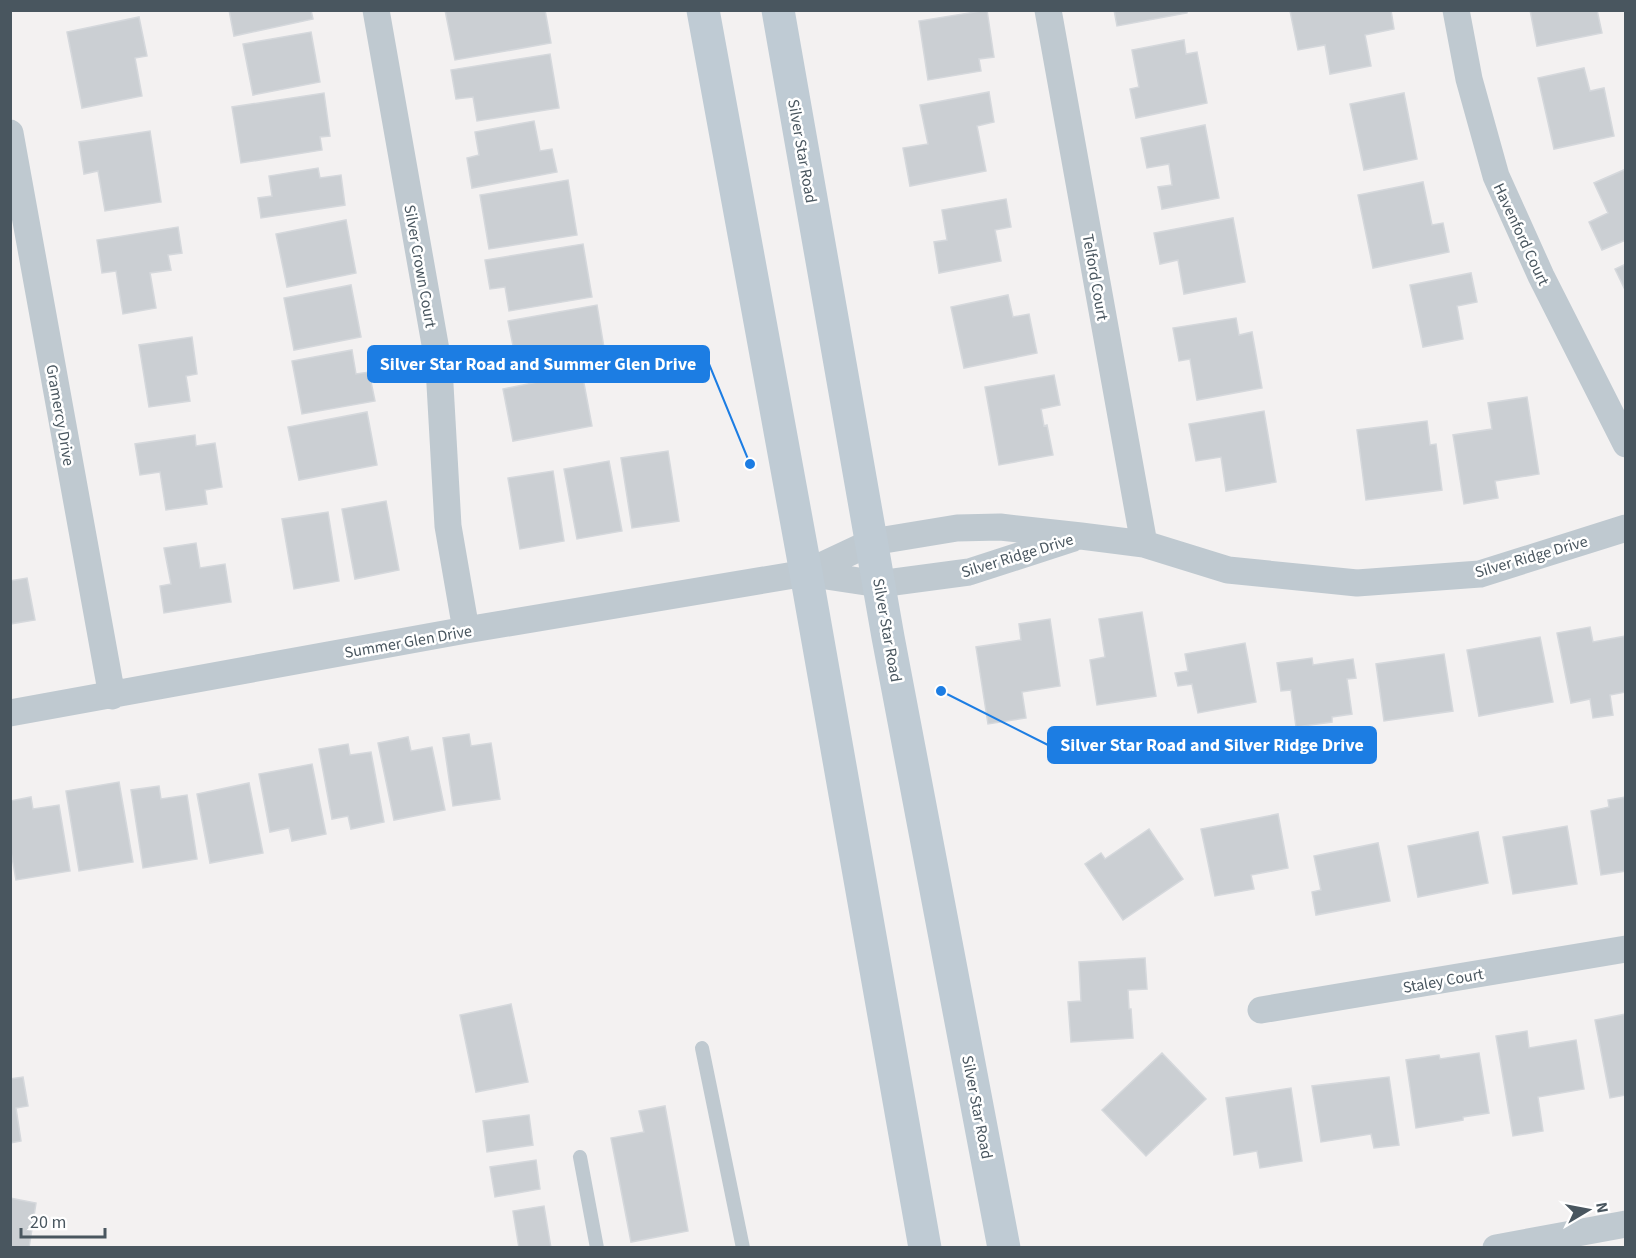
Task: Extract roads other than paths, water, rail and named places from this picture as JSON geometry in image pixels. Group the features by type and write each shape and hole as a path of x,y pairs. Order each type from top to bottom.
{"main road":[{"path":"703,10 806,573 925,1248"},
{"name":"Silver Star Road","path":"778,10 879,584 1005,1248"}],"street":[{"name":"Silver Crown Court","path":"376,10 439,367 448,526 466,630"},
{"name":"Telford Court","path":"1048,10 1144,544"},
{"name":"Havenford Court","path":"1456,10 1469,79 1496,176 1541,276 1626,444"},
{"name":"Gramercy Drive","path":"10,133 112,696"},
{"name":"Silver Ridge Drive","path":"806,573 872,542 957,528 1000,527 1144,544 1228,570 1357,583 1480,574 1626,528"},
{"name":"Silver Ridge Drive","path":"806,573 879,584 969,572 1081,536"},
{"name":"Summer Glen Drive","path":"10,713 466,630 806,573"},
{"name":"Staley Court","path":"1262,1010 1626,949"},
{"path":"1496,1248 1626,1224"}],"lane":[{"path":"702,1048 743,1248"},
{"path":"580,1157 597,1248"}],"place":[{"name":"Silver Star Road and Summer Glen Drive","path":"750,464"},
{"name":"Silver Star Road and Silver Ridge Drive","path":"941,691"}]}
